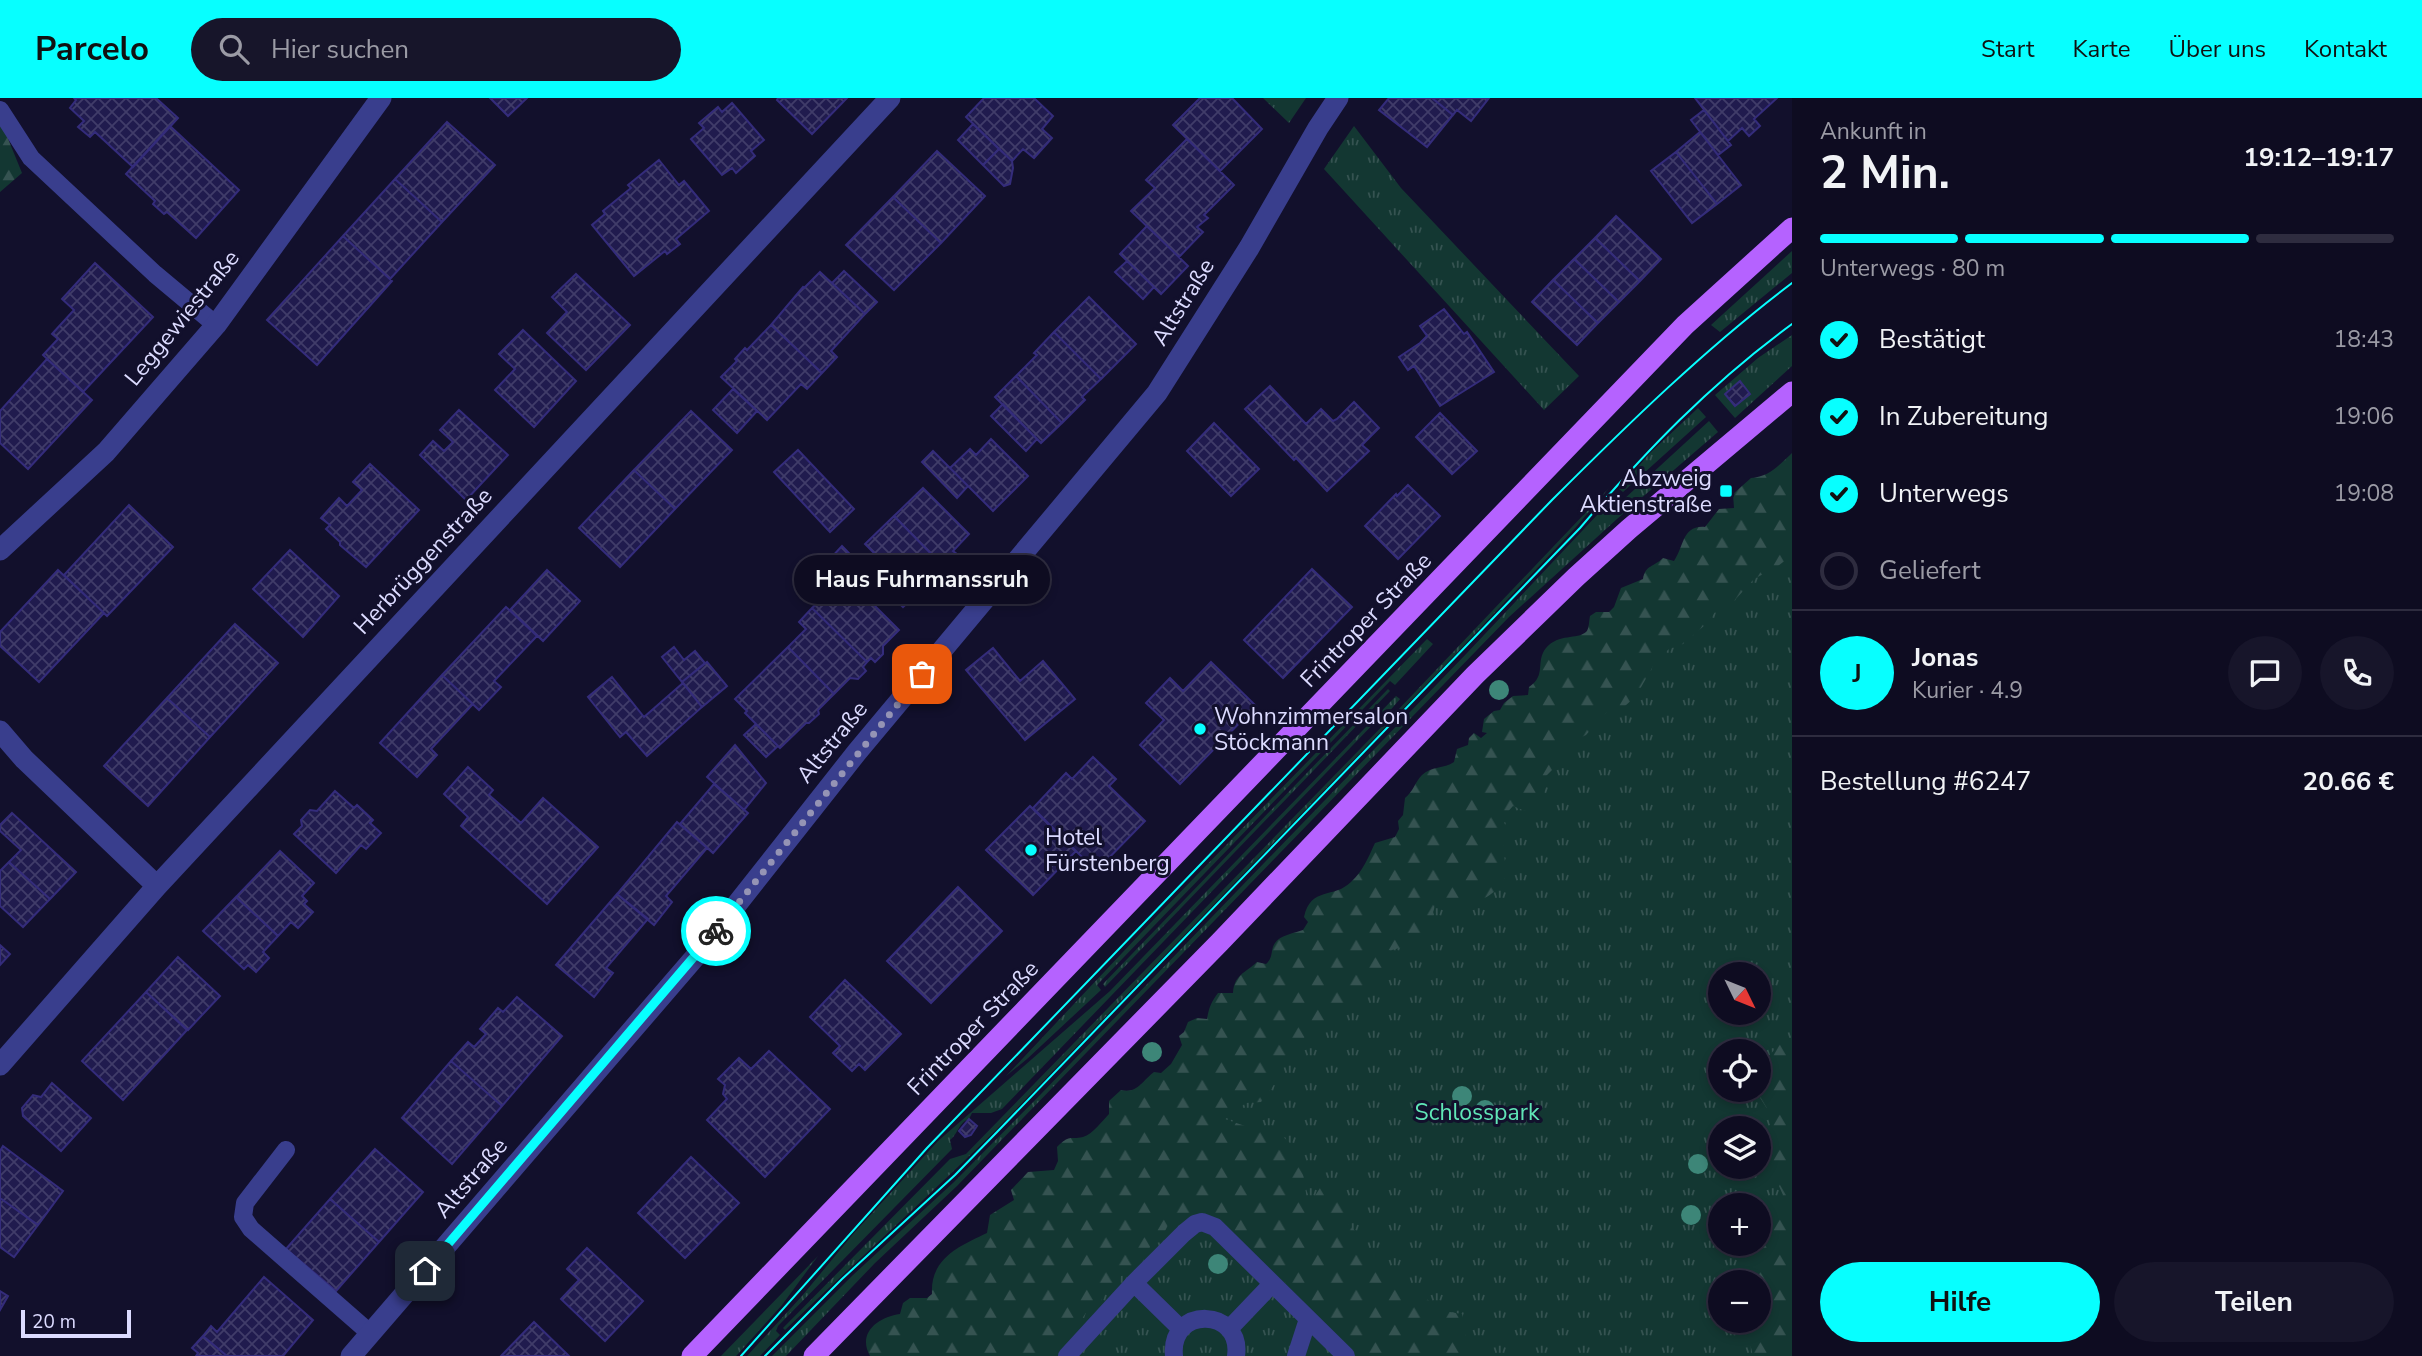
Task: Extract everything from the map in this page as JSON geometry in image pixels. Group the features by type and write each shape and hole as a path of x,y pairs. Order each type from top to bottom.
{"main road":[{"name":"Frintroper Straße","path":"692,1356 1685,325 1792,228"},
{"path":"821,1354 1475,675 1629,529 1792,392"}],"street":[{"name":"Leggewiestraße","path":"0,550 106,452 216,325 381,98"},
{"name":"Herbrüggenstraße","path":"0,1065 156,886 890,98"},
{"name":"Altstraße","path":"351,1356 696,956 865,742 1157,393 1249,248 1338,98"},
{"path":"0,731 24,759 156,886"}],"lane":[{"path":"0,110 31,158 155,274 216,325"},
{"path":"286,1150 245,1203 243,1217 251,1230 371,1334"},
{"path":"1067,1356 1184,1233 1202,1222 1215,1227 1346,1356"},
{"path":"1134,1283 1181,1329"},
{"path":"1229,1329 1272,1284"},
{"path":"1174,1356 1173,1346 1181,1329 1193,1320 1207,1318 1229,1329 1236,1344 1236,1356"},
{"path":"1296,1356 1308,1319"}],"green space":[{"path":"1263,98 1306,98 1289,123"},
{"path":"0,119 22,173 0,192"},
{"path":"1354,126 1401,188 1579,376 1544,410 1324,169"},
{"path":"1792,251 1792,273 1720,332 1711,325"},
{"path":"1792,335 1792,366 1735,418 1715,395 1758,358"},
{"path":"1698,408 1706,417 1623,492 1619,489 1650,453"},
{"path":"1709,421 1718,432 1509,617 957,1186 875,1263 786,1356 772,1356 853,1275 954,1182 1041,1094 1616,495 1623,500"},
{"path":"1792,453 1792,555 1754,579 1734,601 1719,607 1705,625 1683,644 1669,649 1656,661 1636,696 1625,706 1612,706 1586,735 1560,748 1557,765 1546,776 1544,795 1525,811 1513,806 1502,818 1509,833 1503,847 1506,870 1503,881 1495,891 1473,904 1435,905 1429,923 1419,937 1405,946 1386,951 1382,976 1377,987 1364,997 1351,999 1327,1029 1305,1037 1278,1066 1276,1082 1261,1102 1246,1103 1225,1119 1245,1126 1251,1134 1273,1127 1296,1149 1301,1159 1308,1207 1320,1188 1329,1184 1343,1194 1350,1204 1342,1218 1365,1241 1366,1256 1393,1276 1396,1286 1412,1289 1444,1311 1462,1314 1466,1330 1465,1356 1358,1356 1351,1353 1345,1334 1334,1333 1327,1324 1321,1323 1313,1306 1294,1294 1281,1275 1264,1268 1248,1248 1179,1222 1168,1225 1164,1233 1150,1243 1140,1267 1134,1273 1121,1276 1118,1286 1103,1294 1100,1307 1087,1311 1071,1336 1057,1341 1050,1356 870,1356 866,1340 872,1328 884,1319 900,1314 903,1303 910,1298 927,1298 932,1294 936,1271 941,1262 957,1249 987,1233 990,1215 1014,1200 1011,1190 1028,1172 1054,1170 1058,1161 1057,1147 1061,1143 1090,1133 1109,1114 1109,1101 1121,1090 1135,1088 1154,1072 1161,1073 1171,1064 1182,1045 1179,1036 1188,1022 1197,1018 1207,1019 1218,993 1233,993 1235,982 1241,975 1257,962 1266,964 1277,940 1303,930 1308,922 1304,917 1307,907 1312,901 1344,887 1362,869 1375,843 1395,837 1399,829 1398,821 1403,815 1405,798 1420,778 1429,770 1454,762 1457,749 1468,745 1469,738 1474,733 1481,738 1487,733 1482,732 1484,719 1500,710 1513,696 1528,695 1529,687 1538,678 1543,653 1551,643 1586,632 1590,616 1596,612 1609,612 1614,607 1621,588 1643,579 1648,569 1663,558 1674,561 1688,533 1697,527 1705,527 1719,509 1734,508 1733,494 1751,478 1773,470"},
{"name":"Schlosspark","path":"1792,464 1792,1356 898,1356"},
{"path":"1609,488 1577,526 1449,661 996,1130 785,1330 783,1328 950,1159 966,1154 1398,710"},
{"path":"1427,639 1433,644 1395,685 1390,681 1097,985 1101,990 1006,1076 1156,917"},
{"path":"1388,689 1390,691 1105,987 1103,984"},
{"path":"1396,696 1400,699 1387,714 1379,718 1002,1109 991,1113 972,1113 950,1140 952,1149 778,1326 776,1331 780,1335 760,1356 747,1356 938,1141 1110,991"},
{"path":"1792,1038 1792,1356 1753,1356 1748,1333 1771,1333 1771,1270 1755,1270 1754,1256 1771,1256 1771,1211 1783,1195 1771,1168 1774,1142 1771,1116 1768,1116 1763,1102 1771,1102 1771,1054 1784,1039"},
{"path":"818,1256 782,1305 738,1354 721,1356"}],"building":[{"path":"74,98 156,98 178,118 133,167 95,132 90,137 78,127 84,121 70,108 76,100"},
{"path":"490,98 527,98 508,116"},
{"path":"847,98 812,134 777,100"},
{"path":"984,98 1034,98 1053,116 1042,129 1052,138 1034,158 1023,149 1012,161 966,117"},
{"path":"1200,98 1232,98 1262,129 1220,171 1173,125"},
{"path":"1389,98 1432,98 1453,115 1427,147 1379,110"},
{"path":"1432,98 1489,98 1471,121 1457,110 1453,115"},
{"path":"1695,98 1777,98 1754,119 1760,126 1749,136 1742,128 1728,141"},
{"path":"732,103 764,140 751,151 755,156 736,173 732,168 722,175 691,139 704,128 699,123 718,107 722,112"},
{"path":"1704,110 1731,145 1718,155 1691,120"},
{"path":"447,122 495,165 442,222 395,179"},
{"path":"973,124 999,149 983,165 958,140"},
{"path":"170,126 239,190 196,238 167,212 164,214 153,204 155,201 126,174"},
{"path":"1700,132 1741,185 1717,204 1676,152"},
{"path":"1187,139 1234,185 1204,215 1208,218 1197,227 1203,232 1179,257 1131,211 1155,188 1146,180"},
{"path":"999,149 1012,161 1013,168 1010,184 1004,186 983,165"},
{"path":"937,151 985,196 941,243 893,197"},
{"path":"1676,152 1717,204 1692,223 1651,171"},
{"path":"659,160 679,185 684,181 709,211 676,239 680,244 667,254 665,251 634,276 592,225 605,214 603,211 631,188 628,185"},
{"path":"395,179 442,222 390,279 343,236"},
{"path":"893,197 941,243 894,290 846,245"},
{"path":"1616,216 1661,259 1640,281 1595,238"},
{"path":"1147,226 1188,266 1161,294 1120,254"},
{"path":"343,236 392,281 317,365 267,320"},
{"path":"1595,238 1640,281 1619,302 1574,259"},
{"path":"1574,259 1619,302 1598,323 1553,280"},
{"path":"1127,261 1154,287 1143,299 1115,272"},
{"path":"95,263 153,317 83,392 43,355 58,339 52,334 74,310 62,299"},
{"path":"844,271 877,302 865,314 832,283"},
{"path":"820,272 865,314 831,351 837,357 822,373 771,325 803,287"},
{"path":"576,274 630,325 586,370 547,333 567,312 552,297"},
{"path":"1553,280 1598,323 1577,345 1532,302"},
{"path":"1089,297 1136,344 1101,379 1054,332"},
{"path":"1444,309 1464,334 1467,332 1494,372 1440,406 1414,366 1408,370 1399,357 1427,336 1420,326"},
{"path":"771,325 822,373 807,389 801,384 767,420 721,377 737,361 735,359 745,348 747,350"},
{"path":"523,330 576,381 534,427 495,390 515,369 499,354"},
{"path":"1054,332 1101,379 1082,397 1085,400 1062,423 1016,376 1037,355 1034,353"},
{"path":"47,359 92,400 28,469 0,443 0,411"},
{"path":"1016,376 1062,423 1041,443 995,397"},
{"path":"1740,381 1750,394 1735,406 1725,394"},
{"path":"1270,386 1306,424 1321,409 1333,421 1354,402 1379,428 1362,445 1369,451 1327,491 1245,409"},
{"path":"733,389 757,411 737,433 713,410"},
{"path":"1003,404 1037,439 1026,451 991,416"},
{"path":"459,410 508,455 466,500 420,455 433,441 444,451 453,442 440,430"},
{"path":"691,411 732,450 675,509 634,470"},
{"path":"1440,413 1477,451 1452,474 1416,437"},
{"path":"1214,423 1259,469 1231,496 1187,451"},
{"path":"991,439 1028,476 993,511 950,468 970,449 976,455"},
{"path":"798,450 854,509 830,532 774,472"},
{"path":"933,451 968,486 957,498 922,462"},
{"path":"370,464 419,510 366,567 340,545 326,529 330,525 321,518 339,498 347,506 362,490 353,482"},
{"path":"634,470 675,509 620,567 579,528"},
{"path":"1408,485 1440,516 1398,559 1365,526"},
{"path":"923,488 969,534 953,551 957,554 944,567 894,516"},
{"path":"129,505 173,547 107,616 64,575"},
{"path":"894,516 944,567 930,581 926,577 912,591 865,544"},
{"path":"842,546 877,582 863,595 829,560"},
{"path":"290,550 339,596 303,637 253,589"},
{"path":"881,560 916,595 903,607 868,573"},
{"path":"1312,569 1352,607 1283,678 1244,640"},
{"path":"58,570 104,613 39,682 0,646 0,632"},
{"path":"547,570 580,601 543,641 510,610"},
{"path":"853,584 899,630 883,646 883,654 875,662 871,658 867,662 812,608 827,594 834,602"},
{"path":"506,607 537,636 494,681 501,687 479,710 442,675"},
{"path":"812,608 867,662 863,667 866,671 858,679 850,678 834,694 788,647 806,629 799,622"},
{"path":"235,624 278,663 210,737 167,698"},
{"path":"674,647 684,660 695,651 705,663 682,682 662,657"},
{"path":"788,647 834,694 818,710 819,714 780,748 745,713 747,711 735,699"},
{"path":"993,648 1020,681 1043,661 1075,699 1025,740 966,670"},
{"path":"707,662 727,686 702,707 682,682"},
{"path":"1211,662 1256,706 1180,784 1140,745 1164,720 1146,703 1170,678 1183,691"},
{"path":"442,675 473,704 431,749 437,755 417,777 380,743"},
{"path":"612,677 644,717 683,683 702,707 647,756 626,732 620,737 588,697"},
{"path":"167,698 210,737 148,806 104,766"},
{"path":"756,724 778,746 766,757 744,735"},
{"path":"735,745 766,783 744,810 707,777"},
{"path":"1093,757 1116,779 1109,786 1145,821 1096,871 1033,808 1066,773 1072,779"},
{"path":"468,767 493,790 489,795 521,823 543,798 598,847 547,904 461,826 468,817 444,794"},
{"path":"714,784 748,813 713,853 680,824"},
{"path":"335,791 354,808 357,805 373,820 370,823 381,833 366,849 361,845 336,873 294,834 302,826 301,820 310,810 317,811"},
{"name":"Hotel Fürstenberg","path":"1030,806 1076,851 1033,895 986,850"},
{"path":"12,813 76,872 50,899 9,862 21,850 0,831 0,825"},
{"path":"677,822 707,848 666,896 672,902 654,925 617,894"},
{"path":"280,851 314,883 302,896 307,901 304,904 313,912 298,928 291,922 278,936 236,897"},
{"path":"9,862 50,899 23,927 0,906 0,871"},
{"path":"958,887 1002,931 931,1003 887,961"},
{"path":"617,894 648,919 606,968 613,973 594,997 556,965"},
{"path":"236,897 278,936 263,952 269,958 256,972 248,965 244,969 203,931"},
{"path":"0,945 10,954 0,965"},
{"path":"178,957 220,996 188,1030 146,992"},
{"path":"845,980 901,1034 865,1070 859,1064 852,1071 833,1053 840,1046 810,1017"},
{"path":"146,992 187,1030 123,1100 82,1061"},
{"path":"517,997 562,1036 502,1106 451,1061 468,1042 474,1047 486,1034 480,1029 498,1008 503,1012"},
{"path":"769,1051 830,1109 765,1177 707,1120 727,1099 723,1094 725,1085 718,1079 739,1058 751,1069"},
{"path":"451,1061 502,1106 452,1164 402,1118"},
{"path":"52,1083 91,1118 61,1151 23,1116 22,1108 33,1095 41,1097"},
{"path":"969,1119 977,1126 971,1135 965,1137 959,1131"},
{"path":"3,1146 63,1191 38,1225 0,1198 0,1151"},
{"path":"375,1149 423,1192 379,1242 330,1199"},
{"path":"691,1157 739,1203 685,1258 638,1213"},
{"path":"0,1198 38,1225 14,1257 0,1247"},
{"path":"330,1199 379,1242 336,1291 286,1249"},
{"path":"587,1248 643,1301 605,1341 561,1299 579,1280 567,1269"},
{"path":"264,1277 313,1320 283,1356 227,1356 203,1336 211,1326 217,1332"},
{"path":"0,1291 8,1296 0,1310"},
{"path":"534,1322 569,1356 501,1356"},
{"path":"203,1336 227,1356 196,1356 198,1353 192,1348"}],"tram line":[{"path":"741,1356 927,1148 1552,500 1698,360 1792,283"},
{"path":"765,1356 842,1279 955,1175 1580,528 1680,420 1733,370 1792,324"}],"way so far":[{"path":"716,931 922,674"}],"place":[{"name":"Abzweig Aktienstraße","path":"1726,491"},
{"name":"Haus Fuhrmanssruh","path":"922,674"},
{"name":"Wohnzimmersalon Stöckmann","path":"1200,729"},
{"name":"Hotel Fürstenberg","path":"1031,850"}],"route":[{"path":"425,1271 716,931"}]}
